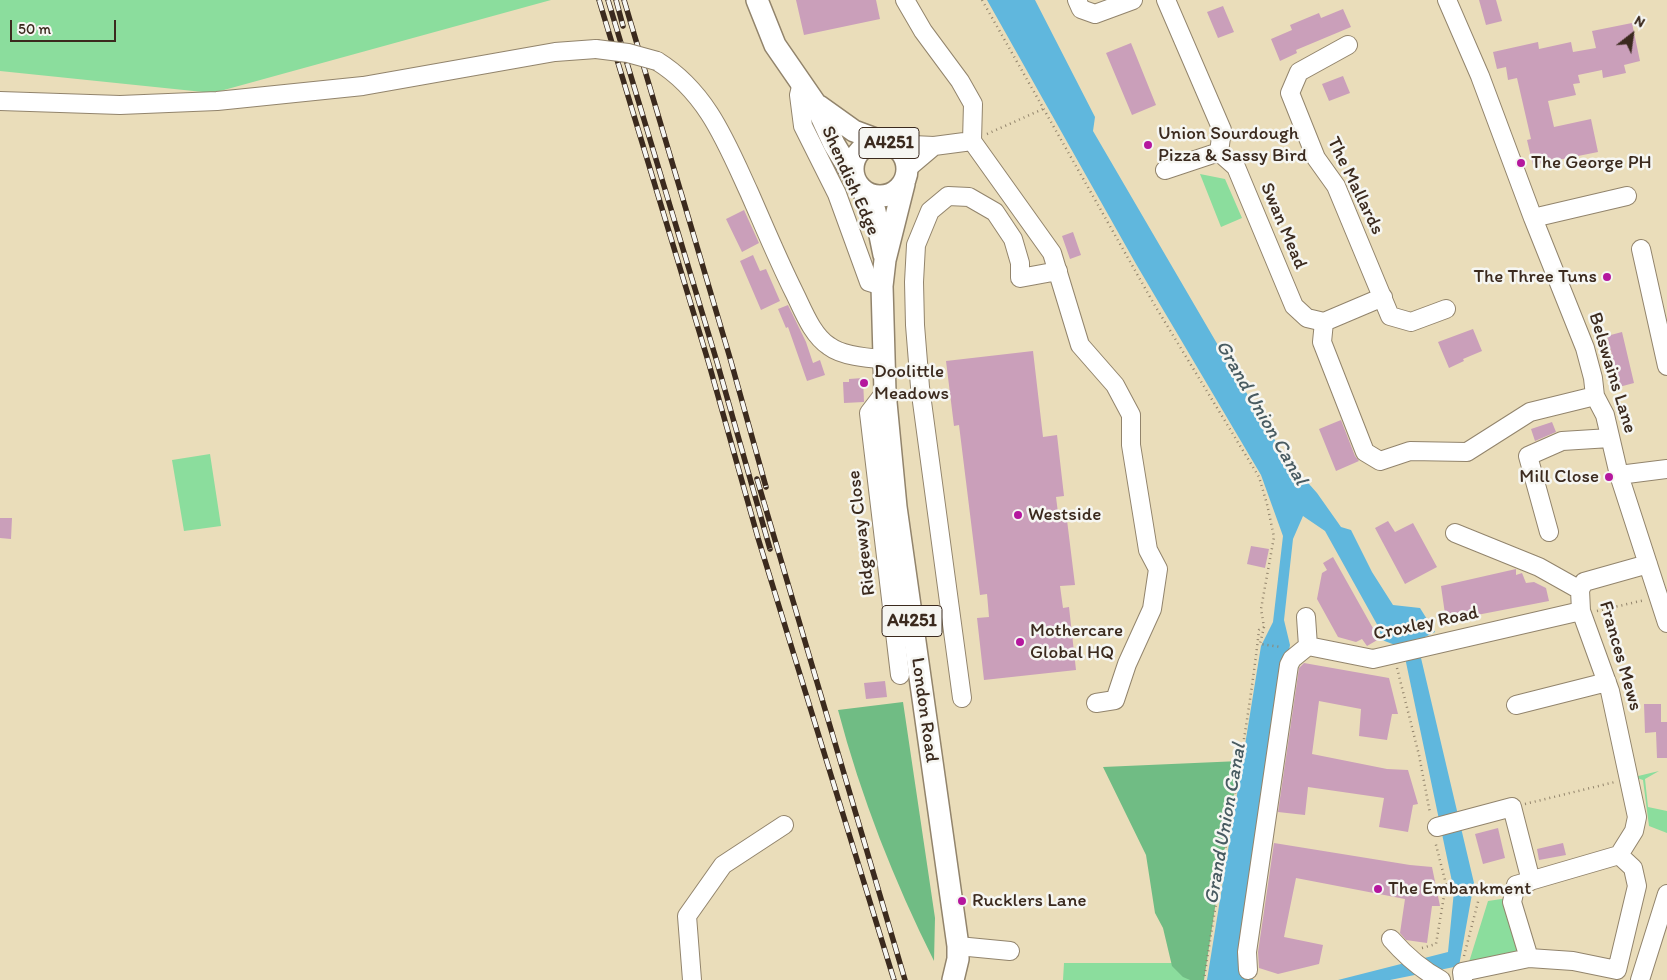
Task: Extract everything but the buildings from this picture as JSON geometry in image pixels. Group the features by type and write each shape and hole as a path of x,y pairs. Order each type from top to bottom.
{"main road":[{"name":"London Road","path":"757,0 775,45 815,103 834,144 875,211 885,260"},
{"name":"London Road","path":"815,103 854,131 886,143"},
{"name":"A4251","path":"886,143 900,150 906,158 906,176 897,191 883,196 872,195 858,184 854,162 860,150 868,144 886,143"},
{"name":"London Road","path":"906,176 885,260 882,286 884,392 896,507 958,946 958,959 953,980"}],"street":[{"path":"905,0 923,31 960,81 973,104 972,141 1052,253 1080,345 1115,385 1131,415 1131,445 1148,550 1158,569 1152,609 1127,664 1115,700 1096,703"},
{"path":"1079,5 1095,14 1133,0"},
{"path":"1165,170 1219,152 1222,130 1166,0"},
{"name":"Belswains Lane","path":"1447,0 1480,76 1533,218 1585,348 1595,396 1605,415 1619,475 1667,623"},
{"name":"The Mallards","path":"1348,45 1299,72 1290,92 1316,158 1336,186 1390,316 1411,322 1446,309"},
{"path":"0,101 120,105 218,101 363,86 555,52 596,49 628,53 657,62 673,71 694,91 712,116 812,328 829,346 846,354 883,359"},
{"name":"Shendish Edge","path":"802,83 799,94 802,126 837,194 870,282 882,286"},
{"path":"886,143 934,146 972,141"},
{"path":"906,176 934,146"},
{"name":"Swan Mead","path":"1219,152 1236,167 1294,306 1315,320"},
{"path":"962,698 920,387 915,325 914,282 916,245 930,211 948,196 969,197 995,212 1012,239 1020,263 1020,278 1058,270"},
{"path":"1533,218 1627,196"},
{"path":"1641,249 1667,366"},
{"path":"1383,298 1315,320 1364,452 1380,461 1410,450 1467,452 1530,412 1595,396"},
{"name":"Ridgeway Close","path":"884,392 869,413 900,675"},
{"path":"1549,532 1528,456 1562,441 1610,438"},
{"path":"1619,475 1667,469"},
{"path":"1455,533 1539,567 1580,590"},
{"name":"Frances Mews","path":"1619,855 1634,831 1637,817 1630,778 1606,682 1581,611 1580,590 1584,582 1648,564"},
{"name":"Croxley Road","path":"1308,646 1373,659 1581,611"},
{"path":"1248,970 1247,952 1289,665 1292,659 1308,646 1306,617"},
{"path":"1516,706 1606,682"},
{"path":"1434,828 1512,807 1531,881"},
{"path":"692,980 687,916 723,866 784,825"},
{"path":"1463,976 1529,958 1573,961 1616,970 1637,886 1633,868 1619,855 1516,885 1512,902 1529,958"},
{"path":"1640,980 1667,894"},
{"path":"1391,938 1407,956 1437,978"},
{"path":"958,946 1010,951"}],"path":[{"path":"982,0 1154,304 1259,477 1274,537 1261,609 1264,628 1260,644 1277,648 1288,645"},
{"path":"972,141 1043,109"},
{"path":"1581,611 1596,611 1658,597"},
{"path":"1204,980 1249,707 1259,630 1264,628"},
{"path":"1395,654 1420,755 1446,884 1436,944 1407,956"},
{"path":"1512,807 1630,778"},
{"path":"1463,976 1461,968 1479,898"}],"green space":[{"path":"0,0 551,0 213,93 0,71"},
{"path":"1200,174 1225,179 1242,218 1221,227"},
{"path":"210,454 221,526 184,531 172,460"},
{"path":"903,702 935,918 934,961 905,900 868,807 838,710"},
{"path":"1240,761 1204,980 1190,980 1183,977 1172,966 1163,928 1155,913 1146,855 1103,767"},
{"path":"1659,771 1645,779 1648,807 1667,811 1667,833 1649,826 1643,780 1634,777"},
{"path":"1508,898 1520,948 1516,953 1469,962 1488,901"},
{"path":"1064,963 1193,963 1191,980 1063,980"}],"water":[{"path":"987,0 1035,0 1095,117 1093,131 1276,442 1294,467 1317,493 1341,527 1351,530 1372,572 1393,605 1420,608 1435,632 1417,641 1474,883 1459,966 1390,980 1338,980 1448,952 1454,891 1403,648 1382,640 1379,628 1325,531 1303,516 1293,539 1284,620 1290,645 1274,734 1247,976 1254,980 1207,980 1261,646 1273,622 1283,536 1261,475 1136,264"}],"railway":[{"path":"599,0 709,364 758,538 894,980"},
{"path":"608,0 717,362 770,549"},
{"path":"616,0 623,26"},
{"path":"624,0 730,358 766,487"},
{"path":"757,479 905,980"}],"place":[{"name":"Union Sourdough Pizza & Sassy Bird","path":"1148,145"},
{"name":"The George PH","path":"1521,163"},
{"name":"The Three Tuns","path":"1607,277"},
{"name":"Doolittle Meadows","path":"864,383"},
{"name":"Mill Close","path":"1609,477"},
{"name":"Westside","path":"1018,515"},
{"name":"Mothercare Global HQ","path":"1020,642"},
{"name":"The Embankment","path":"1378,889"},
{"name":"Rucklers Lane","path":"962,901"}],"water label":[{"name":"Grand Union Canal","path":"1261,413"},
{"name":"Grand Union Canal","path":"1226,824"}]}
